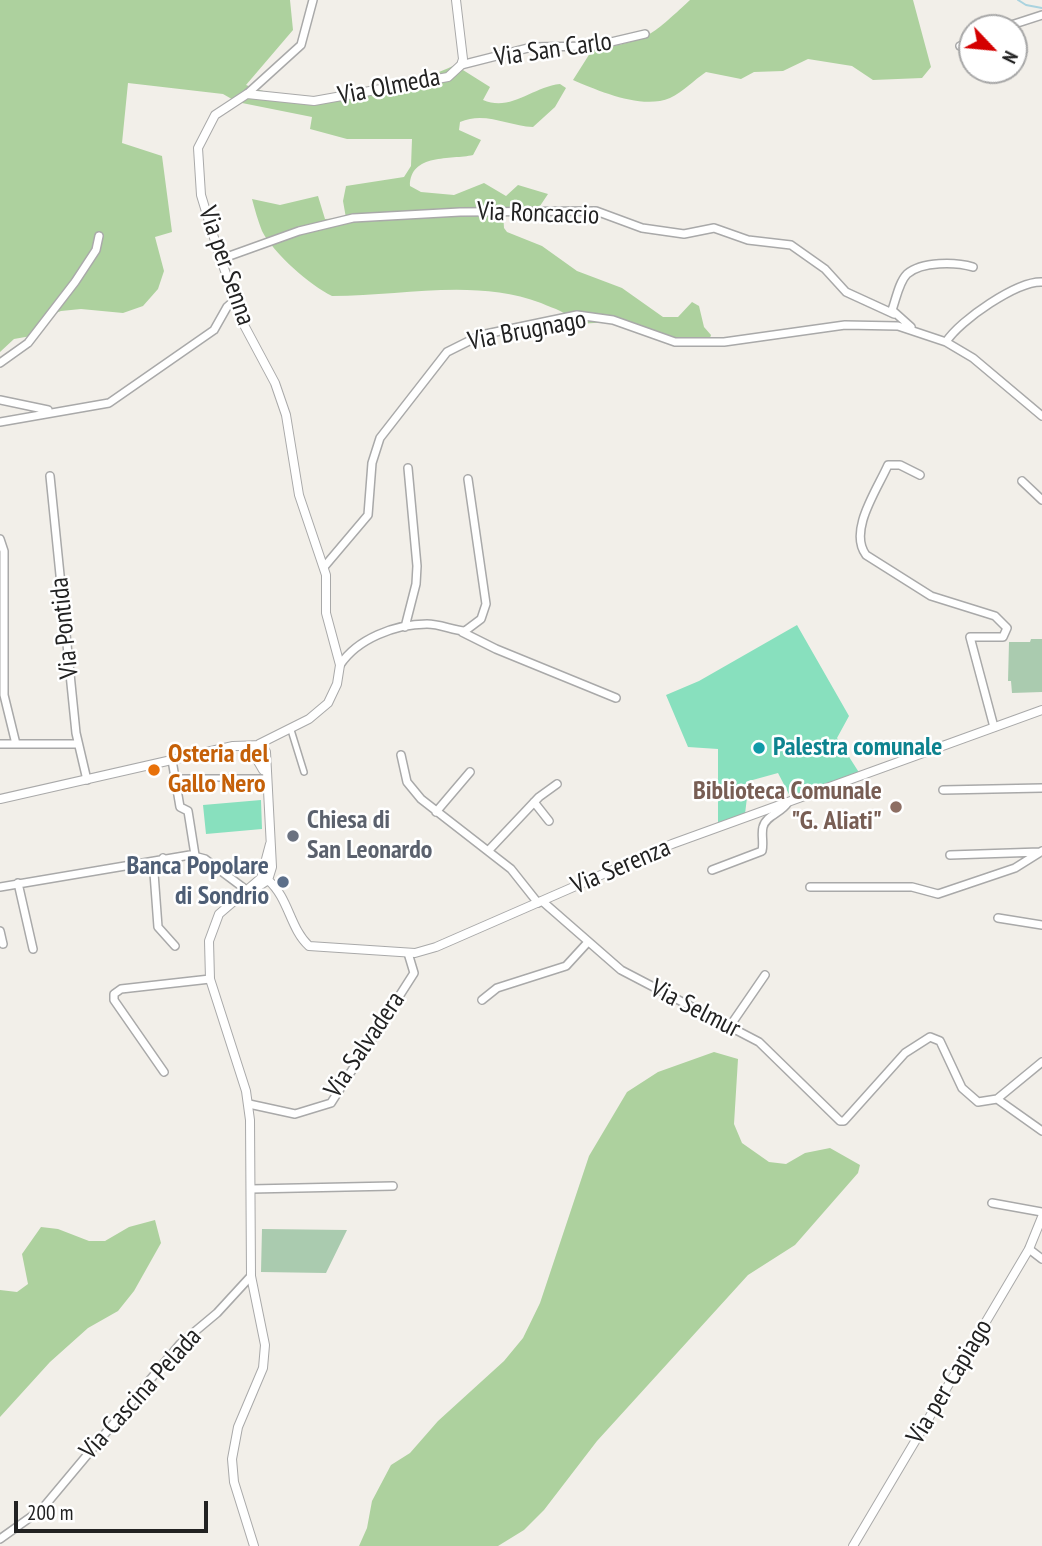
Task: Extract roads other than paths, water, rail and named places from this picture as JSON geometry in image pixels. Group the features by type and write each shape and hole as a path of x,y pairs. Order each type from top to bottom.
{"street":[{"name":"Via per Senna","path":"313,0 298,49 247,94 215,115 198,148 201,195 221,259 235,300 281,398 299,495 324,567 326,613 340,665"},
{"name":"Via Olmeda","path":"247,94 298,100 329,99 448,77 461,65 462,47 456,0"},
{"name":"Via San Carlo","path":"461,65 531,47 594,46 645,34"},
{"name":"Via Roncaccio","path":"221,259 299,231 353,218 460,212 583,210 606,213 642,228 684,234 714,228 748,240 790,245 803,251 851,295 894,314 913,331"},
{"path":"0,363 28,343 75,282 96,250 99,236"},
{"path":"894,314 892,310 902,281 916,269 954,263 972,267"},
{"path":"946,342 963,323 1011,291 1024,283 1042,282"},
{"path":"0,422 108,403 214,330 227,307 235,300"},
{"name":"Via Brugnago","path":"324,567 368,515 372,463 380,438 447,352 481,335 577,315 613,320 674,342 724,342 845,325 898,326 946,342 973,358 1042,416"},
{"path":"0,400 52,411"},
{"path":"920,475 900,465 888,465 859,532 859,546 866,555 931,596 995,616 1007,628 1003,638 970,637 994,727"},
{"path":"405,627 416,584 417,566 408,468"},
{"name":"Via Pontida","path":"50,476 78,744 87,779"},
{"path":"458,630 475,626 486,604 468,479"},
{"path":"1022,481 1042,500"},
{"path":"0,539 4,551 4,695 16,744"},
{"path":"259,751 328,703 337,684 340,665 353,648 405,627 425,624 458,630 496,649 616,698"},
{"name":"Via Serenza","path":"268,880 282,895 301,937 309,946 408,953 436,947 672,844 1042,712"},
{"path":"291,730 304,772"},
{"path":"0,744 78,744"},
{"path":"0,799 239,746 259,751"},
{"path":"254,1546 234,1482 232,1459 238,1427 263,1368 265,1345 251,1276 249,1104 210,979 211,929 225,908 268,880 272,867 265,775 259,751"},
{"name":"Via Selmur","path":"401,755 407,782 436,812 512,869 540,902 621,970 759,1042 844,1121 905,1053 930,1037 940,1041 962,1088 971,1097 978,1102 997,1100"},
{"path":"172,760 180,807 188,811 195,855"},
{"path":"436,812 470,772"},
{"path":"176,778 265,775"},
{"path":"489,850 534,802 557,784"},
{"path":"943,790 1042,788"},
{"path":"534,802 549,821"},
{"path":"712,870 762,851 763,825 768,818 783,810 788,802"},
{"path":"268,880 265,874 270,844"},
{"path":"950,855 1041,852"},
{"path":"810,887 912,887 937,894 1015,868 1041,852"},
{"path":"0,887 163,858 195,855 248,891"},
{"path":"248,891 261,878 268,855"},
{"path":"163,858 155,873 158,927 175,946"},
{"path":"18,883 33,948"},
{"path":"998,918 1042,925"},
{"path":"0,931 3,944"},
{"path":"482,1000 497,988 566,966 588,942"},
{"name":"Via Salvadera","path":"249,1104 295,1114 331,1103 414,973 408,953"},
{"path":"730,1026 765,975"},
{"path":"164,1072 114,1000 114,994 121,989 210,979"},
{"path":"1042,1062 997,1100 1042,1131"},
{"path":"251,1189 393,1186"},
{"path":"992,1203 1042,1214"},
{"name":"Via per Capiago","path":"853,1546 1029,1249 1042,1214"},
{"path":"1029,1249 1042,1259"},
{"name":"Via Cascina Pelada","path":"0,1539 42,1509 180,1344 217,1313 251,1276"}],"waterway":[{"path":"1018,0 1026,5 1042,8"}],"place":[{"name":"Palestra comunale","path":"759,748"},
{"name":"Osteria del Gallo Nero","path":"154,770"},
{"name":"Biblioteca Comunale \"G. Aliati\"","path":"896,807"},
{"name":"Chiesa di San Leonardo","path":"293,836"},
{"name":"Banca Popolare di Sondrio","path":"283,882"}]}
